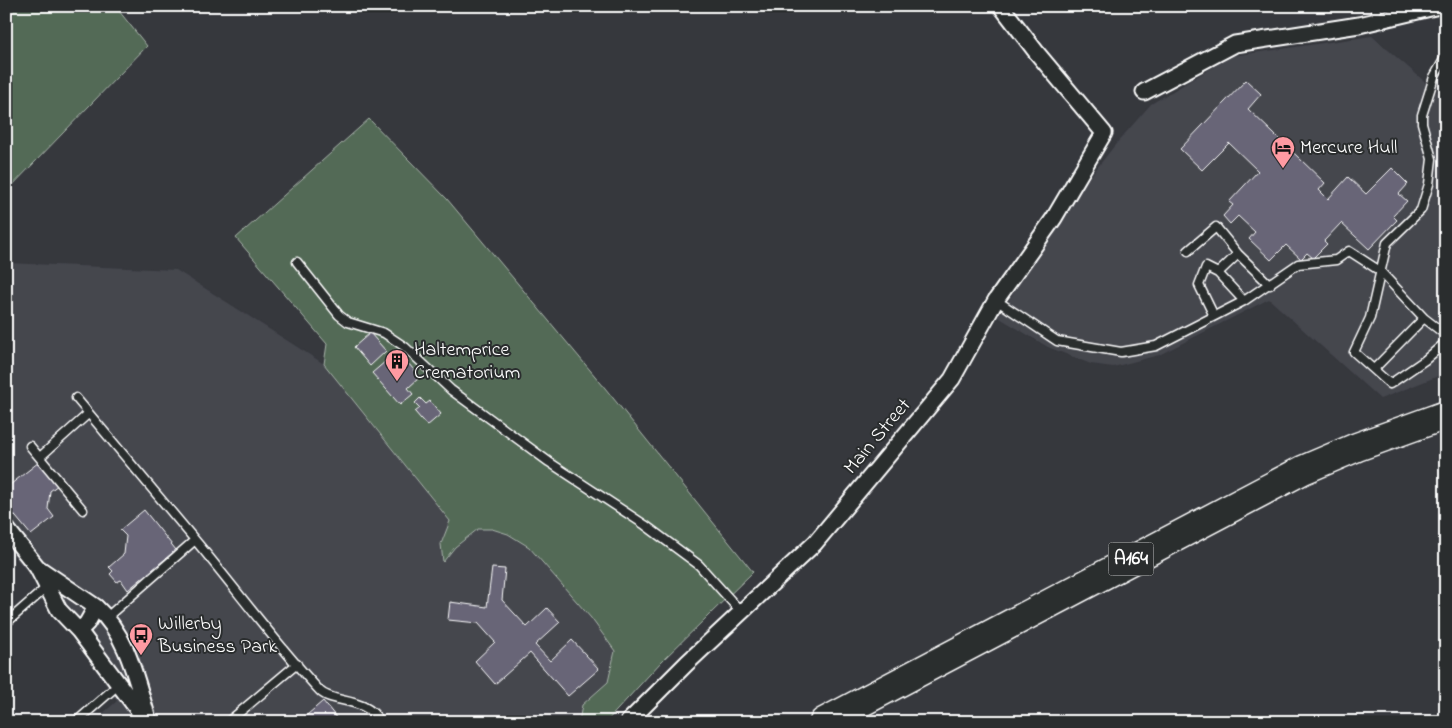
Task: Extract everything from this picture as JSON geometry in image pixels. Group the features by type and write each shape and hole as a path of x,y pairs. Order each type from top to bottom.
{"highway":[{"name":"A164","path":"824,722 1303,470 1357,447 1444,427"},
{"name":"A164","path":"854,722 965,661 1242,516 1444,427"}],"street":[{"name":"Main Street","path":"628,722 687,663 815,544 952,379 996,300 1054,218 1104,133 1037,53 1001,6"},
{"path":"1144,92 1235,44 1377,13 1439,6"},
{"path":"6,528 37,567 59,610 79,631 118,685 148,722"},
{"path":"37,567 102,612 122,639 148,722"},
{"path":"79,631 102,612"}],"lane":[{"path":"1446,56 1434,77 1422,115 1432,159 1432,172 1421,210 1387,243 1370,318 1354,352 1390,384 1425,360 1446,342"},
{"path":"1188,251 1216,227 1238,254 1270,284"},
{"path":"996,300 1057,341 1121,352 1156,346 1244,301 1298,264 1336,260 1349,251 1380,271 1424,318 1446,335"},
{"path":"1218,273 1238,254"},
{"path":"297,262 339,315 348,322 384,333 405,347 451,390 549,462 645,525 699,565 742,613"},
{"path":"1214,316 1199,286 1206,267 1218,273 1244,301"},
{"path":"1374,369 1424,318"},
{"path":"76,398 196,540 322,694 358,704 377,717 380,722"},
{"path":"40,457 88,414"},
{"path":"30,446 83,510"},
{"path":"102,612 196,540"},
{"path":"6,623 47,587"},
{"path":"228,722 297,664"},
{"path":"76,722 118,685"}],"shaded area":[{"path":"1372,36 1446,100 1446,373 1380,399 1269,299 1159,355 1113,367 1091,364 1048,347 998,317 1075,196 1115,145 1151,104 1232,56"},
{"path":"6,263 176,270 324,364 450,521 477,501 661,662 606,722 93,722 117,701 35,581 6,546"}],"green space":[{"path":"6,6 115,6 147,46 6,192"},
{"path":"369,119 447,199 605,388 753,572 661,662 606,722 579,722 582,705 608,682 615,651 591,618 529,547 508,534 492,529 478,529 455,547 443,562 441,544 450,521 324,364 327,344 236,238"}],"building":[{"name":"Mercure Hull","path":"1246,80 1261,94 1248,109 1325,183 1319,190 1328,199 1348,177 1366,194 1392,168 1408,184 1399,194 1407,201 1393,216 1397,220 1369,249 1341,223 1324,241 1327,244 1313,258 1307,253 1301,259 1286,245 1271,260 1249,239 1255,232 1238,216 1230,224 1223,216 1233,205 1229,202 1258,171 1229,143 1202,170 1180,149"},
{"path":"370,333 386,351 370,366 354,347"},
{"name":"Haltemprice Crematorium","path":"386,361 397,372 408,363 420,377 408,388 413,394 400,405 372,373"},
{"path":"420,398 426,404 430,401 441,414 427,426 415,412 420,408 415,403"},
{"path":"39,462 58,485 50,491 48,509 54,517 31,535 6,505 6,488"},
{"path":"144,510 176,550 128,590 121,580 117,582 110,574 113,571 109,567 124,554 126,536 120,530"},
{"path":"492,568 505,569 502,600 527,627 547,608 560,622 535,645 550,661 572,640 599,669 568,696 530,653 495,684 475,661 495,642 478,623 448,620 450,602 487,607"},
{"path":"323,701 340,722 299,722"}],"place":[{"name":"Mercure Hull","path":"1283,169"},
{"name":"Haltemprice Crematorium","path":"397,382"},
{"name":"Willerby Business Park","path":"141,656"}]}
